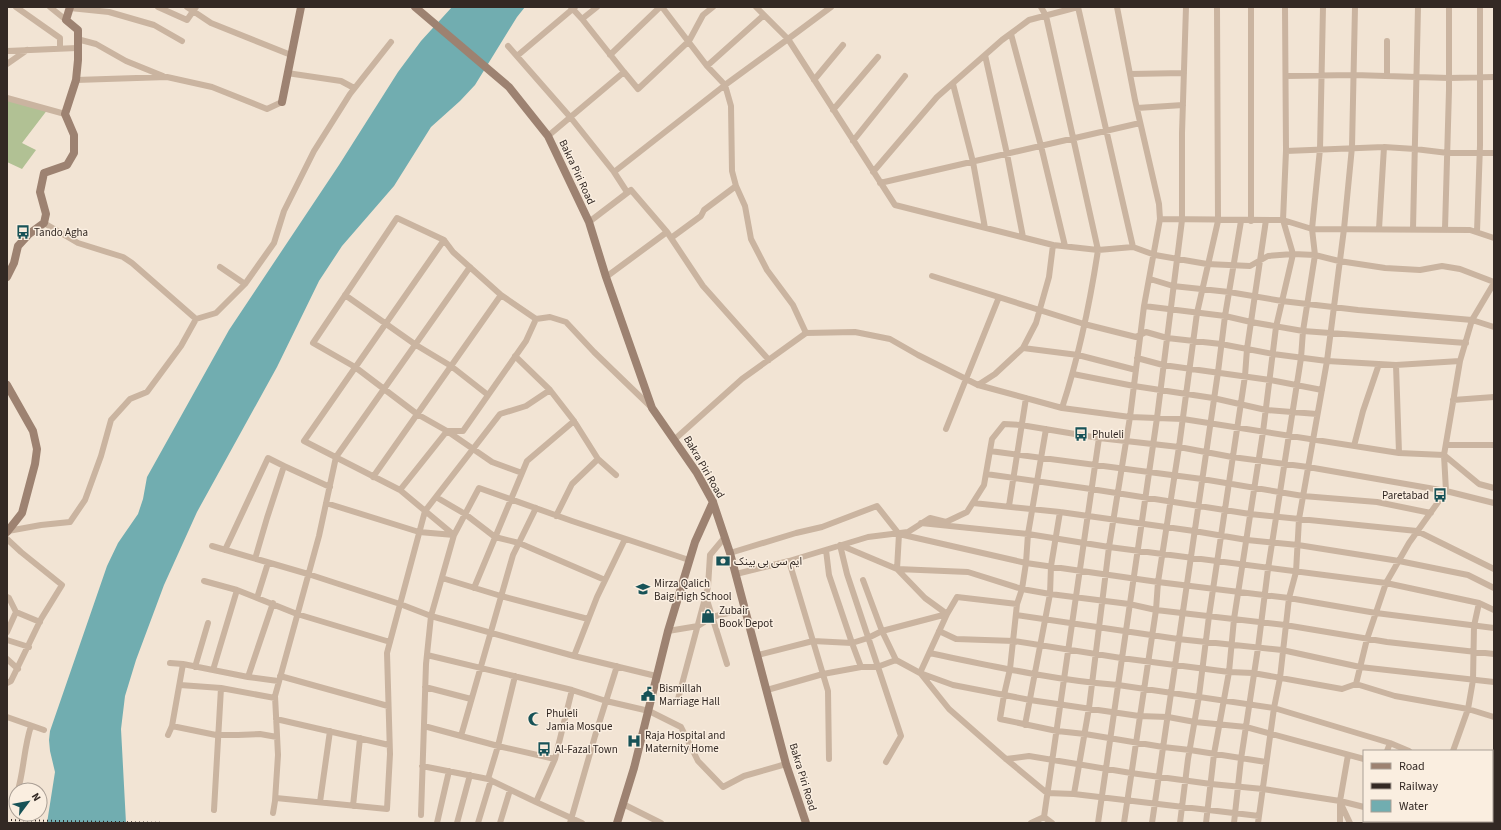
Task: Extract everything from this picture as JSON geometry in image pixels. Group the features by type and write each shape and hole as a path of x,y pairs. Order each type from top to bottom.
{"street":[{"path":"16,7 60,38 60,48"},
{"path":"7,277 14,263 18,246 29,234 44,223 46,214 40,192 44,173 67,165 74,153 74,135 66,114 76,80 78,30 50,7"},
{"path":"66,20 70,7 109,12 154,26 182,41"},
{"path":"158,7 187,20 195,9"},
{"path":"187,7 195,9 211,23 291,55"},
{"path":"77,39 96,44 126,61 167,77 212,87 267,109 282,102 301,7"},
{"name":"Bakra Piri Road","path":"415,7 509,87 548,136 589,222 606,277 652,408 675,439 697,473 713,502 736,574 744,610 768,690 786,764 806,823"},
{"path":"582,19 597,7"},
{"path":"610,55 661,7 707,66 725,86 731,106 732,171 736,186 745,206 752,239 767,270 793,305 806,333"},
{"path":"517,56 573,8 638,89 689,41 703,15 713,7"},
{"path":"756,7 788,39 895,205 1053,245 1098,250 1133,248 1154,255 1207,264 1250,266 1268,256 1293,254 1315,255 1339,261 1385,268 1420,270 1442,266 1460,269 1494,282 1472,320 1460,361 1444,455 1446,491 1417,531 1386,583 1367,638 1356,684"},
{"path":"614,172 725,86 831,7"},
{"path":"1041,7 1046,16 1098,250 1078,355 1062,408"},
{"path":"873,172 937,97 1011,34 1030,20 1078,7 1133,248"},
{"path":"1074,794 1089,708 1109,547 1130,417 1144,306 1160,219 1159,204 1140,123 1117,7"},
{"path":"1098,823 1111,740 1140,524 1157,418 1159,390 1168,338 1172,309 1173,286 1178,258 1182,220 1186,7"},
{"path":"1124,823 1156,610 1165,527 1179,447 1197,312 1218,221 1217,7"},
{"path":"1251,7 1251,221"},
{"path":"1206,823 1214,754 1221,724 1229,672 1234,619 1263,432 1276,327 1293,254 1283,220 1286,151 1284,7"},
{"path":"1234,823 1241,759 1258,648 1264,596 1283,464 1301,358 1303,331 1315,255 1312,229 1320,149 1323,7"},
{"path":"1258,823 1274,708 1280,678 1289,598 1296,572 1299,519 1327,360 1344,229 1352,147 1355,7"},
{"path":"1413,229 1418,7"},
{"path":"1446,230 1449,7"},
{"path":"1477,232 1480,7"},
{"path":"707,66 764,15"},
{"path":"1011,34 1041,146 1065,246"},
{"path":"1387,41 1387,76"},
{"path":"7,534 41,525 70,522 85,500 101,456 111,420 130,399 147,392 181,346 196,319 216,313 245,284 274,243 284,211 314,152 354,88 391,42"},
{"path":"814,80 843,45"},
{"path":"508,46 571,118 614,172 627,192"},
{"path":"7,52 77,48"},
{"path":"7,64 28,50"},
{"path":"985,55 1007,154 1023,237"},
{"path":"833,110 878,56"},
{"path":"548,136 624,72"},
{"path":"287,73 341,81 354,88"},
{"path":"1130,74 1184,73"},
{"path":"1286,76 1354,75 1449,78 1480,76 1494,77"},
{"path":"854,141 905,76"},
{"path":"76,80 167,77"},
{"path":"953,84 973,162 985,228"},
{"path":"7,98 66,114"},
{"path":"1137,108 1183,105"},
{"path":"880,183 1140,123"},
{"path":"1286,151 1352,147 1384,147 1448,153 1494,153"},
{"path":"1379,229 1384,147"},
{"path":"671,238 701,216 704,210 736,186"},
{"path":"589,222 631,190 667,232 703,286 769,360"},
{"path":"522,473 492,462 472,450 446,431 417,414 355,367 313,343 397,218 444,240 453,252 501,295 536,319 550,317 566,322 594,352 652,408"},
{"path":"1160,219 1218,221 1283,220 1312,229 1470,230 1494,238"},
{"path":"1152,823 1225,316 1241,220"},
{"path":"1180,823 1199,696 1208,616 1245,376 1247,349 1266,220"},
{"path":"44,223 78,243 123,257 132,263 196,319"},
{"path":"606,277 667,232"},
{"path":"444,240 304,441 400,490 454,535"},
{"path":"978,384 995,374 1023,348 1036,323 1049,276 1053,245"},
{"path":"220,267 245,284"},
{"path":"273,813 276,798 278,755 275,698 279,678 319,536 336,457 470,267"},
{"path":"932,276 1084,324 1136,337 1146,332 1168,338 1221,344 1301,358 1379,364 1396,365 1460,361"},
{"path":"1150,279 1173,286 1229,292 1282,301 1472,320 1494,327"},
{"path":"345,295 416,345 451,366 488,395"},
{"path":"373,477 501,295"},
{"path":"946,429 999,297"},
{"path":"1144,306 1225,316 1303,331 1466,343"},
{"path":"446,431 463,431 526,341 536,319"},
{"path":"675,439 742,380 806,333 855,332 890,339 918,355 978,384 1062,408 1130,417 1183,419 1399,453 1444,455 1479,484 1494,488"},
{"path":"1023,348 1078,355 1136,370"},
{"path":"515,356 550,390 574,420 598,459 616,475"},
{"path":"1137,358 1163,365 1245,376 1322,390"},
{"path":"1354,446 1363,411 1379,364"},
{"path":"1396,365 1399,453"},
{"path":"1073,374 1134,386 1213,398 1266,410 1317,414"},
{"path":"7,385 32,431 38,448 22,513 7,534"},
{"path":"276,798 387,809 389,745 387,654 425,511 500,414 526,406 550,390"},
{"path":"1453,400 1494,397"},
{"path":"1009,506 1026,398"},
{"path":"474,588 527,461 574,420"},
{"path":"736,574 789,561 868,537 908,532 930,518 946,522 967,512 984,486 992,439 1004,424 1021,425 1099,438 1152,443 1232,457 1259,459 1446,491 1494,503"},
{"path":"1046,429 1028,534 1022,589 1017,604 1010,669 1000,719 1025,725 1085,734 1111,740 1136,742 1266,762"},
{"path":"400,490 446,431"},
{"path":"1044,817 1099,438"},
{"path":"1446,445 1494,445"},
{"path":"990,451 1202,479 1303,496 1376,502 1431,513"},
{"path":"225,550 268,458 330,487"},
{"path":"556,516 572,484 598,459"},
{"path":"255,559 284,466"},
{"path":"986,474 1250,514 1417,531 1494,569"},
{"path":"421,814 425,687 431,616 454,535 480,488 556,516 689,560"},
{"path":"436,497 465,514 495,537 519,543 605,580"},
{"path":"617,823 634,768 649,711 656,676 689,560 695,542 713,502"},
{"path":"326,503 420,532 454,535"},
{"path":"973,503 1060,512 1247,540 1298,544 1399,561 1468,575 1494,588"},
{"path":"730,553 796,532 822,527 876,506 899,534 1026,563 1213,590 1289,598 1376,612 1494,628"},
{"path":"461,736 513,555 536,508"},
{"path":"1025,725 1050,594 1051,566 1060,512"},
{"path":"921,524 1028,534 1162,555 1386,583 1479,603 1494,610"},
{"path":"7,534 21,552 62,585 40,622 18,669 11,681 7,683"},
{"path":"899,534 897,569 924,598 947,614"},
{"path":"678,699 706,597 710,555 725,537"},
{"path":"574,656 605,580 625,539"},
{"path":"840,545 897,569 968,572 1022,589 1075,598 1103,600 1156,610 1285,625 1387,642 1494,654"},
{"path":"840,545 846,574 901,736 886,762"},
{"path":"212,546 308,574 400,604 431,616 574,656 656,676"},
{"path":"826,550 829,576 861,667"},
{"path":"789,561 828,691 829,759"},
{"path":"257,598 268,563"},
{"path":"442,578 501,596 588,619"},
{"path":"863,580 882,631 896,660 920,673 953,685 1030,700 1139,716 1168,717 1195,722 1246,726 1363,760"},
{"path":"204,581 238,590 297,614 390,642"},
{"path":"213,670 238,590"},
{"path":"7,597 9,598 16,612 40,622"},
{"path":"706,597 728,664"},
{"path":"920,673 947,614 957,597 1017,604"},
{"path":"1453,750 1468,709 1473,680 1474,626 1479,603"},
{"path":"248,678 273,604"},
{"path":"668,631 698,626 712,617 744,610"},
{"path":"7,632 16,612"},
{"path":"758,656 813,641 852,643 868,638 882,631 947,614"},
{"path":"1016,615 1072,622 1100,628 1152,634 1178,639 1282,650 1360,667 1494,682"},
{"path":"195,667 208,623"},
{"path":"939,631 956,639 1014,641 1121,658 1202,667 1229,672 1254,673 1342,689 1356,684 1395,696 1468,709 1494,717"},
{"path":"7,640 29,647"},
{"path":"929,653 1092,683 1199,696 1274,708 1390,742 1407,750"},
{"path":"427,655 572,690 606,701 649,711 682,727 698,761 724,787 744,776 786,764"},
{"path":"7,659 18,669"},
{"path":"768,690 823,674 861,667 877,667 896,660"},
{"path":"170,663 183,664 248,678 279,678 388,706"},
{"path":"168,735 172,726 183,664"},
{"path":"571,821 606,701 618,666"},
{"path":"920,673 949,709 1006,759 1048,793 1074,794 1259,816"},
{"path":"478,823 515,676"},
{"path":"180,685 221,688 275,698"},
{"path":"425,687 471,699"},
{"path":"214,810 221,688"},
{"path":"536,802 555,759 572,690"},
{"path":"7,717 44,730"},
{"path":"276,719 389,745"},
{"path":"20,782 30,726"},
{"path":"172,726 218,735 260,734 277,737"},
{"path":"424,726 498,746 555,759"},
{"path":"320,802 330,732"},
{"path":"353,806 360,738"},
{"path":"1387,750 1390,742"},
{"path":"1340,823 1340,801 1348,755"},
{"path":"1006,759 1029,756 1159,777 1263,789 1340,801 1363,807"},
{"path":"422,766 489,780 536,802 571,821 582,823"},
{"path":"437,823 449,771"},
{"path":"457,823 470,776"},
{"path":"500,823 510,790"},
{"path":"1340,801 1350,823"},
{"path":"623,804 662,823"},
{"path":"1031,823 1044,817"},
{"path":"1044,817 1052,823"}],"green space":[{"path":"7,98 48,109 22,143 36,150 22,169 7,162"}],"water":[{"path":"452,7 525,7 517,17 475,85 460,101 431,127 394,186 342,246 319,281 277,367 197,512 164,585 136,660 125,696 121,729 126,823 47,823 55,772 50,751 50,731 107,566 118,543 138,514 143,499 147,477 229,330 339,165 398,72 421,41"}],"railway":[{"path":"7,820 167,823"}],"place":[{"name":"Tando Agha","path":"23,232"},
{"name":"Phuleli","path":"1081,434"},
{"name":"Paretabad","path":"1440,495"},
{"name":"ایم سی بی بینک","path":"723,561"},
{"name":"Mirza Qalich Baig High School","path":"643,589"},
{"name":"Zubair Book Depot","path":"708,616"},
{"name":"Bismillah Marriage Hall","path":"648,694"},
{"name":"Phuleli Jamia Mosque","path":"535,719"},
{"name":"Raja Hospital and Maternity Home","path":"634,741"},
{"name":"Al-Fazal Town","path":"544,749"}]}
